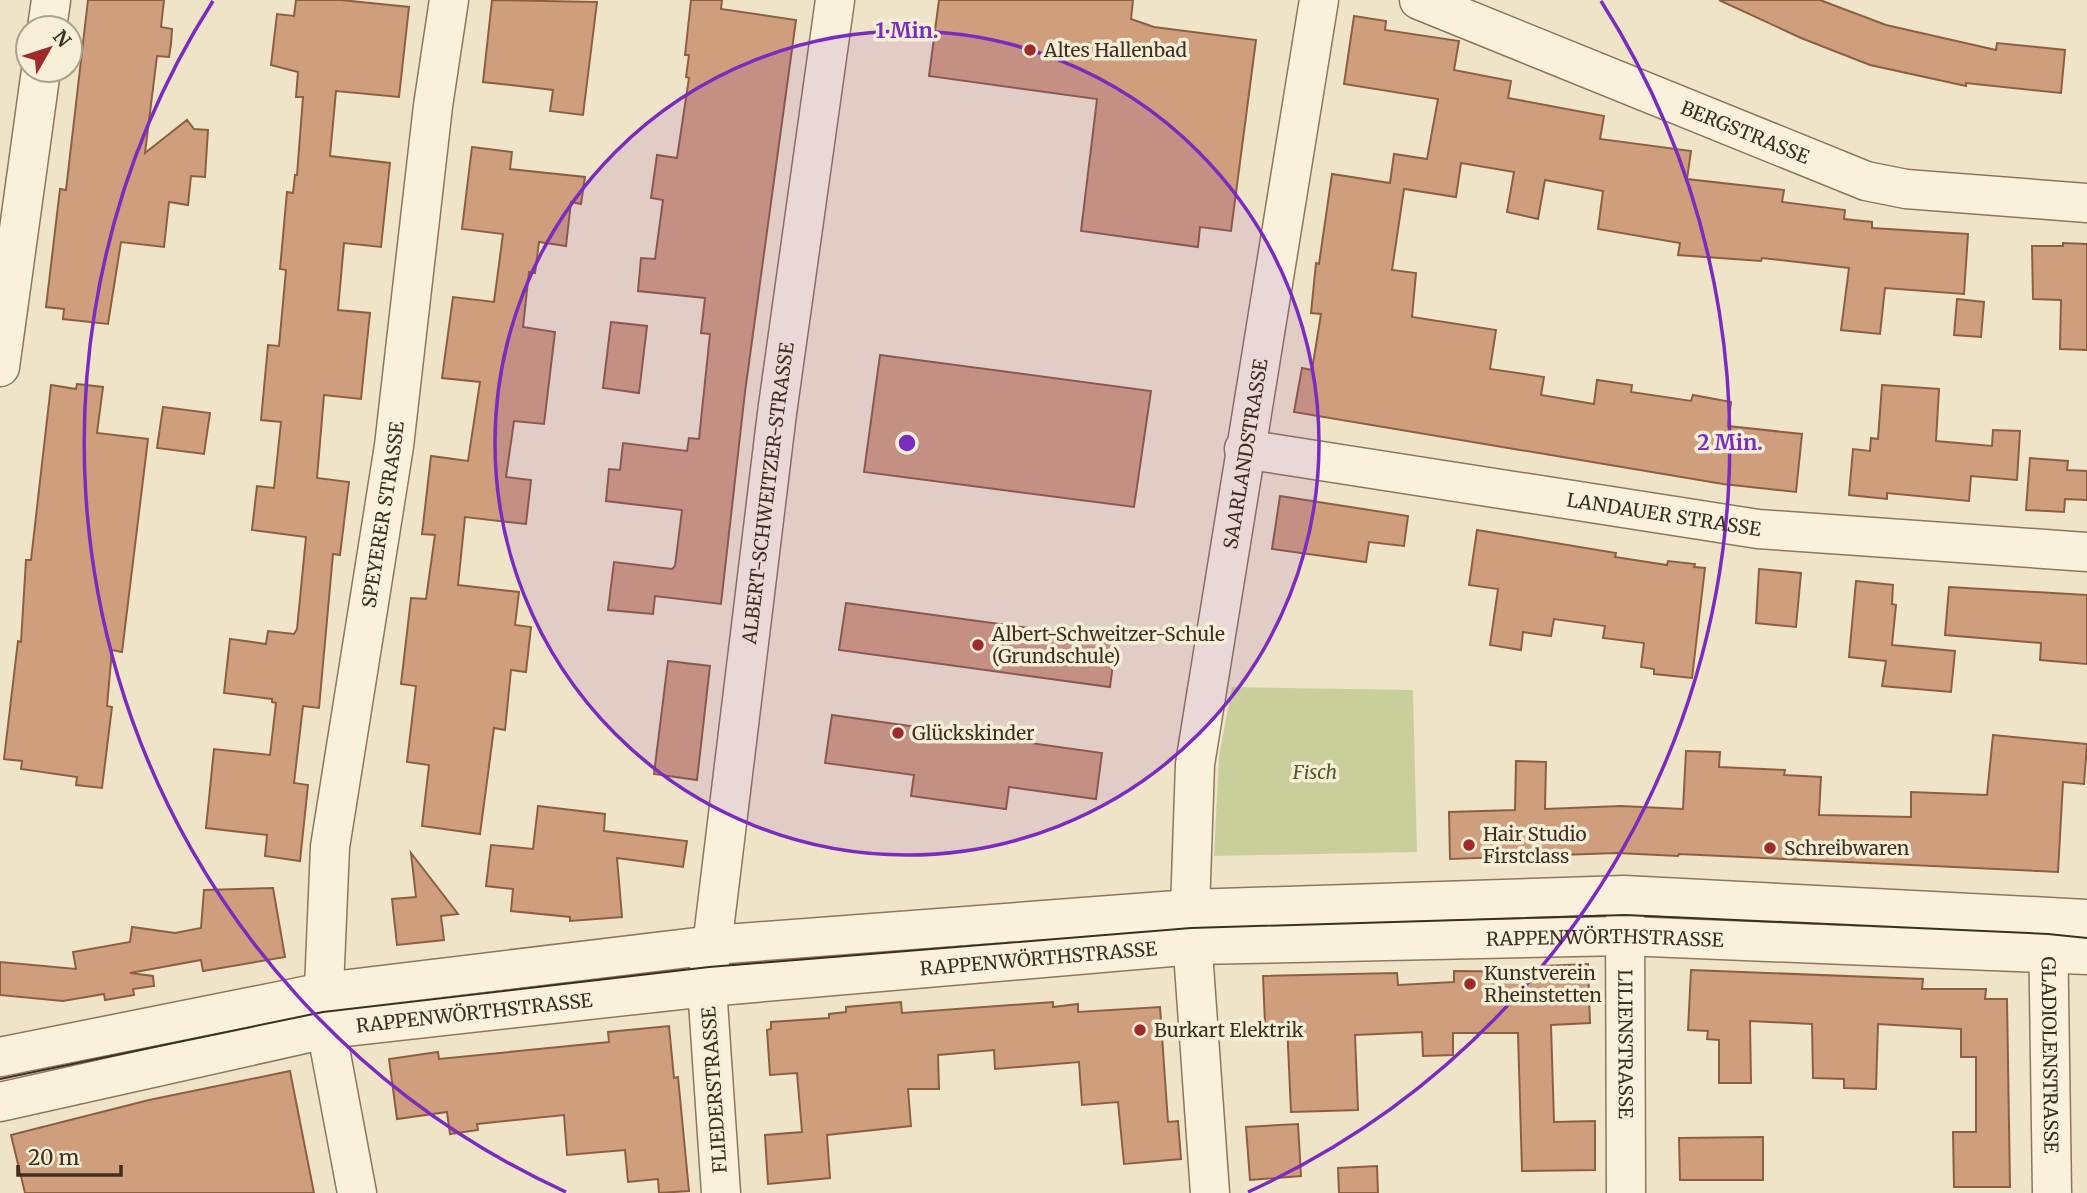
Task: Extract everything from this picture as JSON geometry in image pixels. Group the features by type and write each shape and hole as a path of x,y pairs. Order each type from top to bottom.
{"street":[{"name":"SPEYERER STRASSE","path":"357,1193 326,1029 324,992 330,847 394,446 433,106 449,0"},
{"name":"ALBERT-SCHWEITZER-STRASSE","path":"707,987 777,413 835,0"},
{"name":"SAARLANDSTRASSE","path":"1210,1193 1192,927 1195,764 1244,449 1320,0"},
{"name":"BERGSTRASSE","path":"1419,0 1866,181 1906,190 2087,203"},
{"path":"0,367 39,84"},
{"name":"LANDAUER STRASSE","path":"1244,449 1758,529 2087,552"},
{"name":"RAPPENWÖRTHSTRASSE","path":"0,1057 324,992 713,945 1192,927 1625,895 2048,933 2087,954"},
{"name":"LILIENSTRASSE","path":"1625,895 1626,1193"},
{"name":"RAPPENWÖRTHSTRASSE","path":"0,1102 326,1029 707,987 1192,927 1625,936 2048,933 2087,919"},
{"name":"GLADIOLENSTRASSE","path":"2048,933 2052,1193"},
{"name":"FLIEDERSTRASSE","path":"707,987 721,1193"}],"green space":[{"name":"Fisch","path":"1232,687 1413,690 1417,852 1214,856 1219,756"}],"building":[{"path":"88,0 164,0 161,27 172,29 171,44 169,57 157,56 145,153 187,120 194,129 208,130 205,177 191,176 188,205 169,202 164,247 121,242 108,324 63,319 64,309 46,307 60,189 66,190 78,84 84,84 84,35"},
{"path":"296,0 341,0 409,7 399,97 336,91 330,156 390,163 381,247 344,243 338,310 370,313 361,399 324,395 317,478 349,482 340,555 333,554 319,708 303,706 294,783 308,785 300,861 265,856 267,835 206,828 214,749 270,755 276,703 272,702 272,699 224,693 230,639 266,644 268,631 294,634 297,629 306,537 252,530 257,486 274,488 281,422 261,420 268,345 279,346 286,270 280,269 287,192 293,193 297,175 303,97 296,97 298,72 271,65 277,14 294,16"},
{"path":"492,0 597,2 583,115 550,111 553,90 483,82"},
{"path":"691,0 722,0 721,9 796,20 745,392 721,604 655,596 653,614 608,610 614,562 672,569 675,566 682,510 606,501 609,469 620,470 623,443 687,451 689,438 699,439 710,334 701,333 705,298 638,291 641,258 655,259 663,200 651,198 657,155 677,158 689,78 686,77 689,55 685,55"},
{"path":"939,0 1133,0 1131,19 1154,27 1256,40 1231,231 1200,227 1198,247 1081,231 1097,99 929,76"},
{"path":"1719,0 1820,0 1886,25 1996,50 1997,43 2065,50 2061,93 1966,83 1966,86 1870,65 1801,38"},
{"path":"1354,16 1386,21 1385,30 1459,41 1454,70 1511,81 1508,98 1604,116 1600,139 1691,151 1687,179 1784,190 1782,202 1845,210 1844,219 1872,222 1872,228 1968,234 1964,294 1885,288 1880,334 1841,330 1849,268 1762,258 1761,261 1678,255 1680,243 1598,229 1603,191 1545,180 1538,219 1507,212 1514,172 1461,163 1456,197 1404,189 1392,270 1416,273 1412,317 1496,330 1490,369 1544,377 1541,395 1594,404 1597,380 1632,385 1631,392 1691,401 1693,395 1731,402 1728,426 1802,434 1796,492 1723,484 1294,412 1302,368 1312,370 1321,314 1311,313 1316,263 1319,264 1332,174 1390,183 1394,154 1427,159 1438,99 1344,84"},
{"path":"472,147 512,152 510,169 585,177 581,204 571,202 566,246 539,242 535,273 529,272 523,327 555,332 544,424 514,421 506,477 531,480 526,524 465,517 458,585 519,592 515,625 531,627 526,672 511,670 505,730 494,728 480,834 422,826 429,765 407,762 416,686 401,684 411,598 426,599 435,535 422,534 431,456 468,461 480,382 442,378 453,297 494,302 503,234 462,229"},
{"path":"2063,243 2087,244 2087,350 2060,349 2061,300 2033,299 2032,246 2063,246"},
{"path":"1957,299 1984,302 1981,337 1954,335"},
{"path":"611,322 647,326 639,393 603,388"},
{"path":"880,355 1151,391 1134,507 864,472"},
{"path":"77,384 103,387 97,433 148,439 122,652 112,650 107,706 112,707 102,788 76,785 77,777 21,769 22,761 4,759 18,641 21,642 26,560 31,560 51,385 76,389"},
{"path":"1882,385 1939,389 1936,441 1992,446 1993,430 2020,431 2017,480 1971,476 1969,501 1887,493 1887,499 1849,495 1853,449 1870,451 1871,438 1878,439"},
{"path":"163,407 210,413 204,454 157,448"},
{"path":"2030,458 2068,461 2067,470 2087,471 2087,500 2065,499 2064,512 2026,510"},
{"path":"1280,496 1408,516 1404,546 1369,542 1366,562 1272,549"},
{"path":"1477,530 1616,553 1615,557 1667,565 1668,561 1695,564 1694,567 1705,568 1692,678 1654,674 1654,669 1641,667 1644,643 1603,638 1605,626 1554,619 1551,636 1523,632 1521,650 1490,645 1498,589 1469,585"},
{"path":"1759,569 1801,573 1796,627 1756,623"},
{"path":"1856,581 1893,585 1892,604 1896,605 1892,645 1955,651 1951,692 1882,686 1886,661 1849,657"},
{"path":"1949,587 2087,595 2087,664 2040,660 2041,643 1945,635"},
{"name":"Albert-Schweitzer-Schule (Grundschule)","path":"846,603 1116,640 1110,687 839,650"},
{"path":"668,661 710,666 697,780 654,774"},
{"name":"Glückskinder","path":"832,715 1102,753 1096,799 1009,787 1006,809 911,796 914,775 825,763"},
{"path":"1993,735 2087,744 2084,784 2063,782 2058,872 1679,854 1617,853 1450,859 1449,812 1515,810 1516,761 1546,762 1545,809 1621,806 1683,809 1686,751 1720,752 1719,767 1785,770 1784,775 1821,777 1819,815 1911,817 1911,792 1987,795"},
{"path":"538,806 605,814 604,831 687,841 683,867 617,858 622,917 570,921 570,917 511,911 513,889 486,886 491,845 533,849"},
{"path":"411,853 458,914 441,916 444,940 397,945 392,899 416,897"},
{"path":"273,888 285,957 203,971 201,960 130,973 153,976 154,986 133,989 134,995 105,1000 104,994 63,1001 0,995 0,962 76,969 73,952 130,942 132,927 175,933 201,928 204,890"},
{"path":"1588,964 1590,1023 1551,1025 1554,1122 1595,1121 1595,1170 1522,1171 1518,1033 1453,1033 1453,1055 1423,1056 1422,1032 1355,1035 1358,1110 1291,1112 1287,1023 1265,1024 1263,976 1397,973 1398,985 1454,982 1454,971 1543,972 1542,966"},
{"path":"1691,970 1923,979 1922,989 1986,989 1985,999 2007,999 2010,1187 1954,1187 1953,1132 1976,1132 1976,1057 1961,1057 1961,1029 1878,1024 1876,1089 1844,1088 1844,1079 1813,1078 1812,1024 1750,1021 1751,1083 1719,1083 1719,1040 1707,1039 1708,1031 1688,1030"},
{"path":"901,1002 902,1013 1053,1002 1053,1007 1078,1004 1078,1012 1160,1007 1168,1122 1178,1121 1181,1159 1124,1164 1118,1102 1082,1105 1079,1062 995,1069 994,1050 938,1055 939,1089 908,1089 911,1126 827,1135 830,1178 768,1184 765,1135 802,1132 797,1073 770,1075 767,1030 771,1029 771,1022 829,1018 829,1014 846,1012 846,1007"},
{"path":"669,1026 674,1078 678,1077 689,1191 659,1193 658,1179 628,1182 625,1150 567,1155 564,1115 477,1124 478,1130 450,1134 447,1112 397,1119 389,1059 438,1052 439,1059 609,1042 608,1032"},
{"path":"290,1071 314,1193 25,1193 11,1135 149,1100"},
{"path":"1298,1124 1301,1176 1250,1180 1246,1127"},
{"path":"1763,1137 1763,1180 1680,1180 1679,1138"},
{"path":"1377,1166 1378,1193 1339,1193 1338,1168"}],"tram line":[{"path":"0,1079 323,1012 709,967 1191,928 1625,915 2087,938"}],"place":[{"name":"Altes Hallenbad","path":"1030,50"},
{"name":"Albert-Schweitzer-Schule (Grundschule)","path":"978,645"},
{"name":"Glückskinder","path":"898,733"},
{"name":"Hair Studio Firstclass","path":"1469,845"},
{"name":"Schreibwaren","path":"1770,848"},
{"name":"Kunstverein Rheinstetten","path":"1470,984"},
{"name":"Burkart Elektrik","path":"1140,1030"}]}
